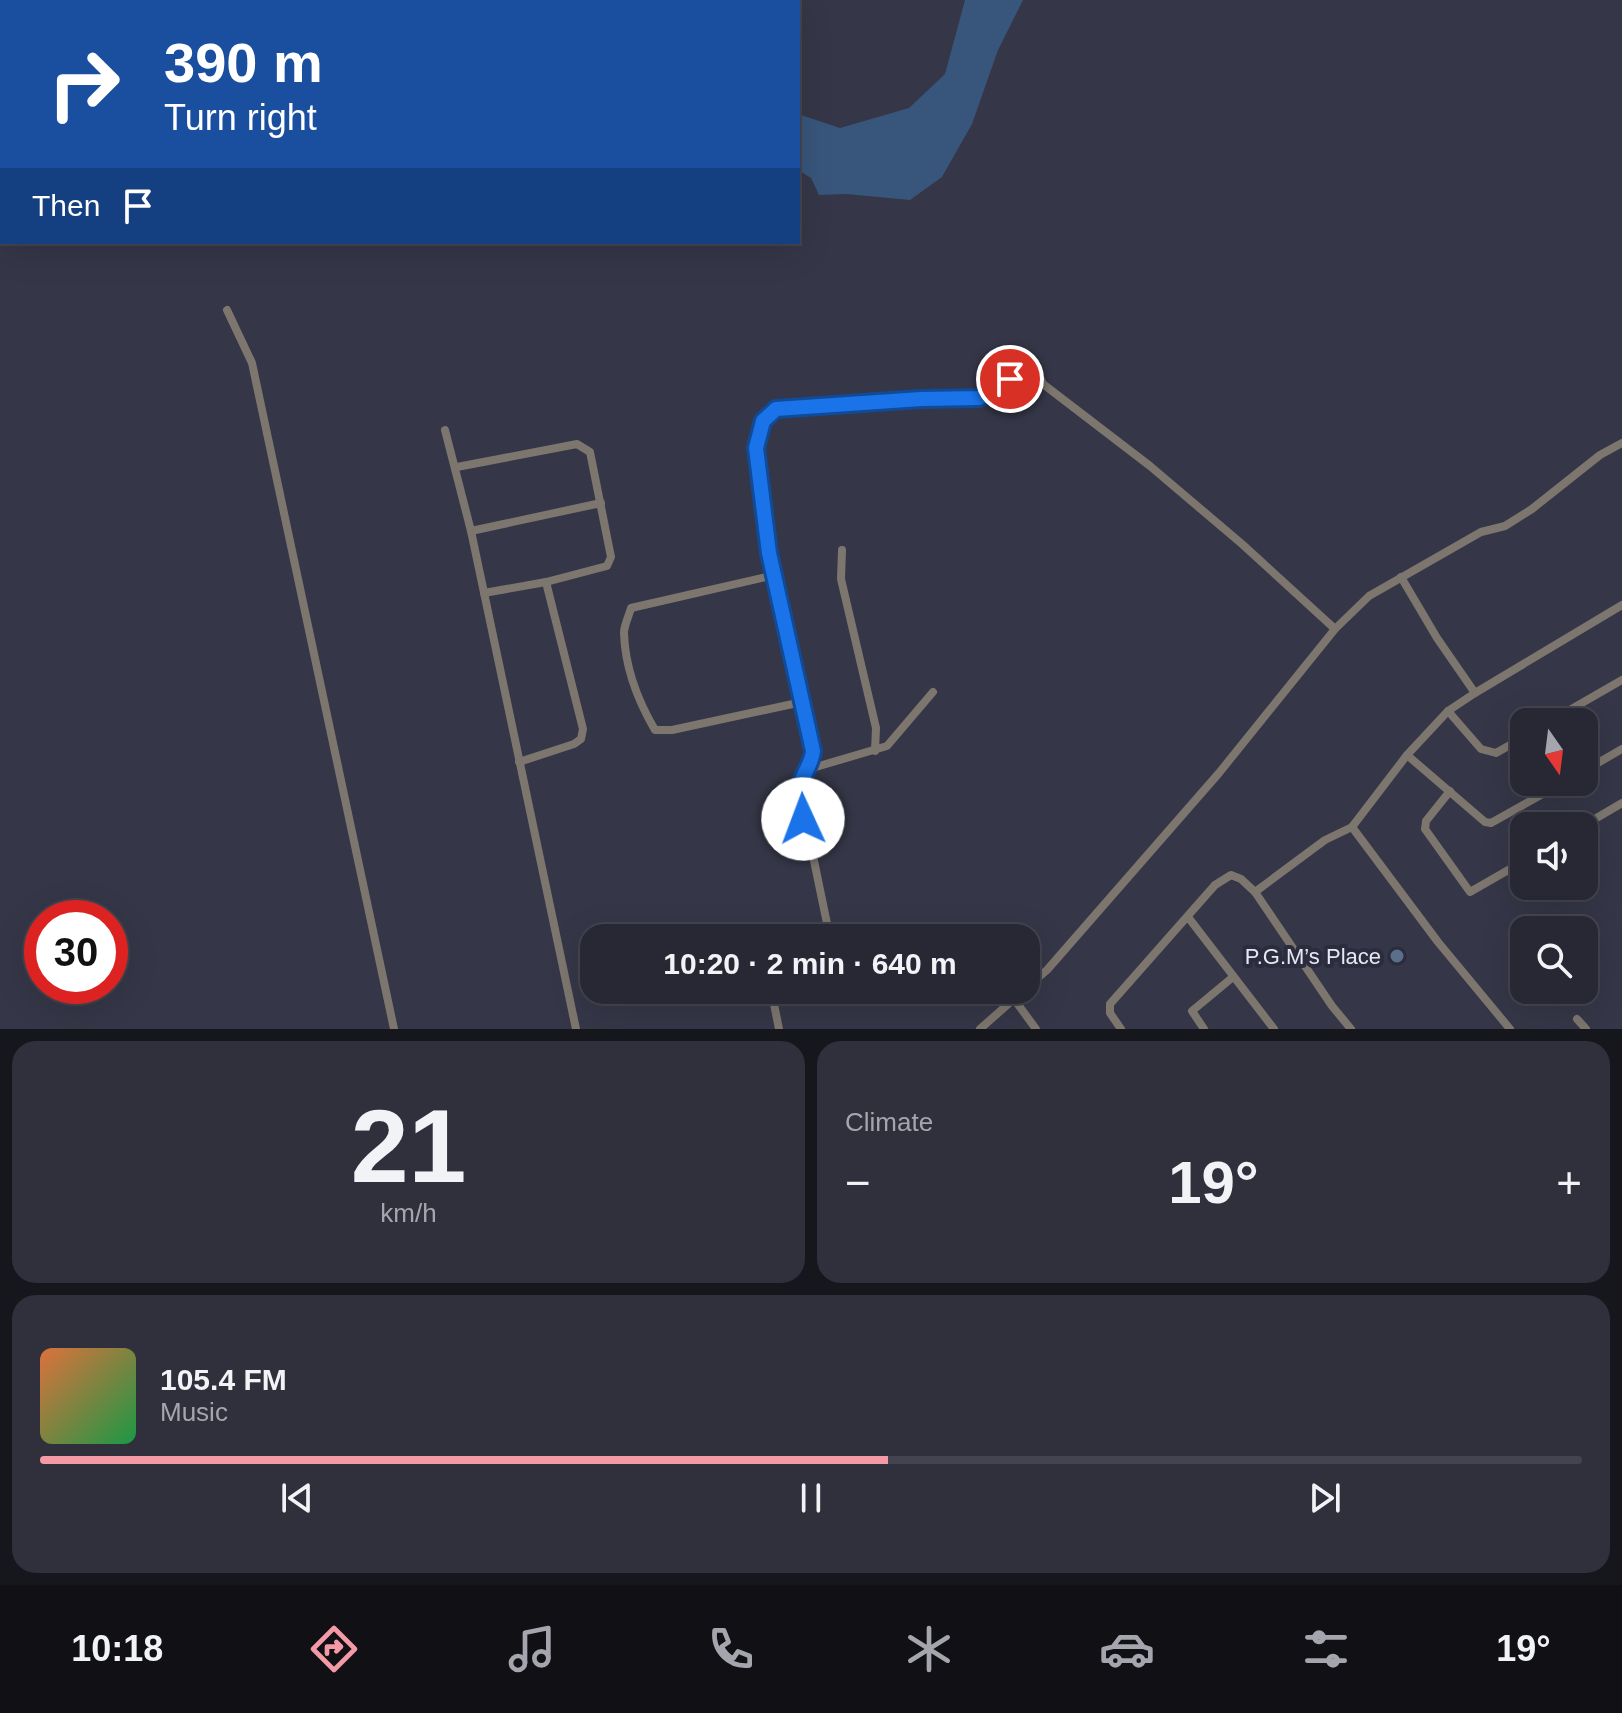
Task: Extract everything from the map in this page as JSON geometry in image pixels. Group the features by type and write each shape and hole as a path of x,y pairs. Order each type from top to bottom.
{"street":[{"path":"227,310 252,363 394,1029"},
{"path":"827,924 800,793 801,780 809,769 813,751 769,553 756,448 763,421 776,409 979,398 1006,381 1036,368 1043,384 1173,485 1335,629"},
{"path":"445,430 471,531 576,1029"},
{"path":"1040,976 1219,773 1335,629 1369,596 1481,532 1505,526 1532,509 1600,455 1622,443"},
{"path":"457,467 577,444 590,452 601,503 611,557 607,566 546,582 484,593"},
{"path":"471,531 601,503"},
{"path":"842,550 841,579 876,728 875,751"},
{"path":"775,575 631,608 624,630 632,674 639,703 655,730 672,730 802,702"},
{"path":"1401,577 1437,638 1475,693"},
{"path":"519,762 574,744 581,739 583,729 546,582"},
{"path":"1255,892 1325,840 1352,827 1407,755 1448,711 1622,605"},
{"path":"1573,708 1622,680"},
{"path":"809,769 875,751 892,743 933,692"},
{"path":"1448,711 1481,749 1496,753 1510,745"},
{"path":"1598,763 1622,749"},
{"path":"1407,755 1485,822 1491,823 1539,796"},
{"path":"1450,791 1426,821 1425,829 1470,892 1510,869"},
{"path":"1598,817 1622,803"},
{"path":"1352,827 1438,942 1510,1029"},
{"path":"1121,1029 1110,1013 1110,1004 1215,885 1231,875 1241,879 1255,892 1351,1029"},
{"path":"1188,917 1274,1029"},
{"path":"1204,1029 1192,1011 1233,977"},
{"path":"774,1004 779,1029"},
{"path":"980,1029 1008,1004"},
{"path":"1018,1004 1036,1029"},
{"path":"1577,1019 1586,1029"}],"water":[{"path":"965,0 1023,0 998,50 972,124 942,177 910,200 846,194 819,195 811,178 800,171 800,115 840,128 909,108 945,74"}],"place":[{"name":"P.G.M’s Place","path":"1397,956"}],"route":[{"path":"803,819 801,780 814,755 769,553 756,448 763,421 776,409 979,398 1010,379"}]}
